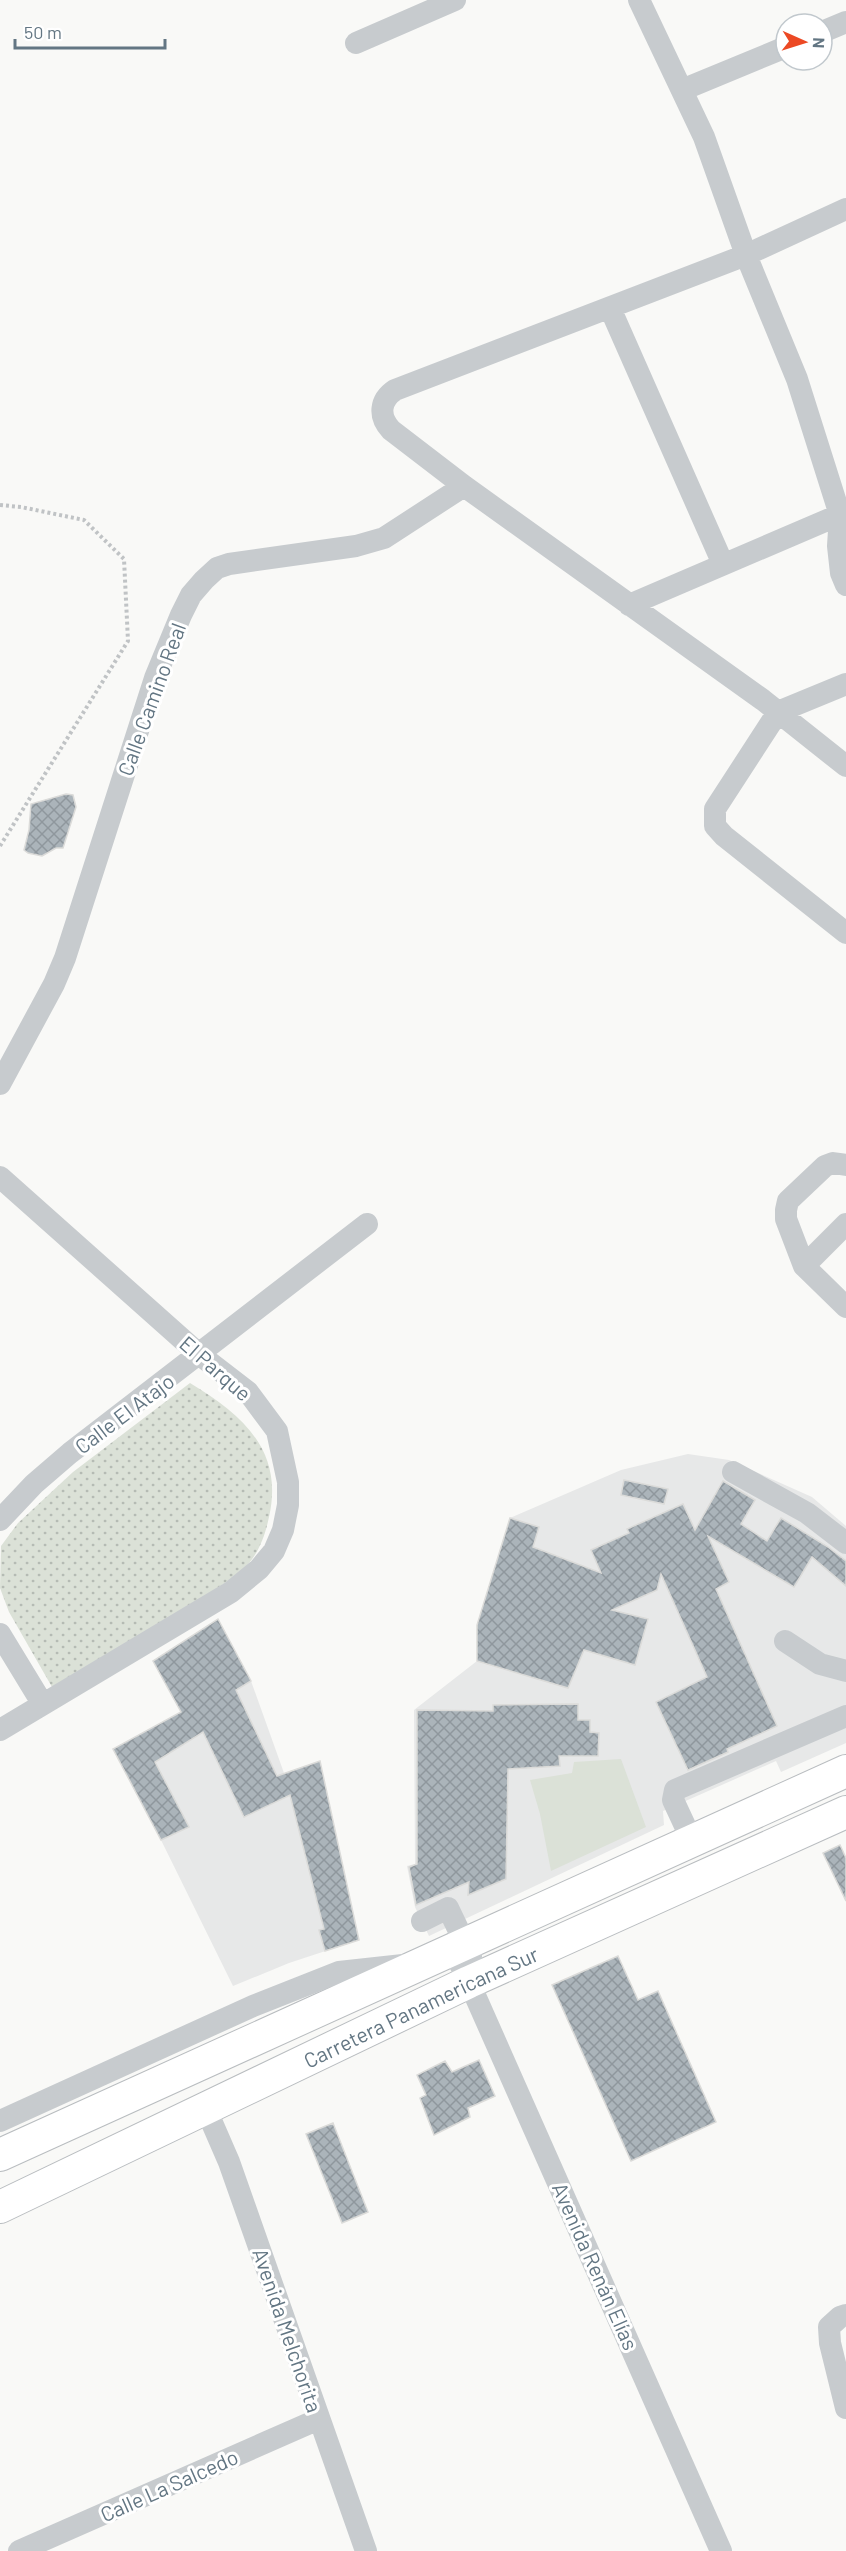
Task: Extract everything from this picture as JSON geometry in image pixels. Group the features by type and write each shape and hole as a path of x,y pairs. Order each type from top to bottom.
{"highway":[{"name":"Carretera Panamericana Sur","path":"0,2155 693,1843 846,1771"},
{"name":"Carretera Panamericana Sur","path":"0,2207 475,1979 846,1812"}],"street":[{"path":"356,43 456,0"},
{"path":"639,0 704,137 746,255 797,379 843,514 838,546 841,573 846,585"},
{"path":"681,90 774,52"},
{"path":"846,209 746,255 395,390 389,394 382,409 386,424 464,486 778,712 846,766"},
{"path":"610,308 723,564"},
{"name":"Calle Camino Real","path":"0,1084 54,984 65,958 155,678 191,595 217,568 229,564 356,546 384,538 464,486"},
{"path":"629,605 843,514"},
{"path":"846,684 778,712 715,809 715,826 724,836 846,933"},
{"path":"846,1165 833,1163 825,1166 788,1201 786,1210 786,1219 804,1266 846,1308"},
{"name":"El Parque","path":"0,1177 200,1355 248,1392 277,1431 285,1460 288,1505 283,1530 274,1551 260,1569 231,1592 0,1730"},
{"name":"Calle El Atajo","path":"0,1520 34,1484 70,1453 367,1224"},
{"path":"804,1266 846,1224"},
{"path":"733,1472 807,1513 846,1543"},
{"path":"0,1634 42,1703"},
{"path":"785,1641 820,1664 846,1671"},
{"path":"693,1843 673,1800 675,1790 846,1716"},
{"name":"Avenida Renán Elías","path":"422,1921 448,1908 459,1947 475,1979 721,2551"},
{"path":"0,2121 253,2006 339,1972 423,1963"},
{"name":"Avenida Melchorita","path":"206,2109 229,2162 366,2551"},
{"path":"846,2315 840,2317 830,2327 830,2343 846,2408"},
{"name":"Calle La Salcedo","path":"19,2551 319,2419"}],"path":[{"path":"0,506 21,507 84,520 124,559 128,641 0,846"}],"shaded area":[{"path":"190,1383 227,1408 242,1422 255,1437 265,1454 272,1494 269,1517 260,1545 248,1564 226,1582 52,1687 9,1612 0,1588 1,1546 18,1523 73,1472"},
{"path":"688,1454 729,1460 812,1497 846,1526 846,1743 781,1772 776,1761 663,1811 664,1825 429,1936 415,1907 407,1866 415,1864 414,1710 477,1661 477,1625 510,1518 621,1470"},
{"path":"218,1619 251,1681 284,1773 320,1761 359,1940 289,1963 233,1986 113,1749 181,1712 153,1661"},
{"path":"621,1759 646,1827 551,1871 540,1814 530,1780 572,1773 574,1762"}],"building":[{"path":"66,794 73,795 76,807 63,848 56,848 42,856 28,853 24,850 29,830 31,804"},
{"path":"624,1480 668,1489 664,1504 621,1495"},
{"path":"723,1481 755,1500 741,1524 767,1541 781,1518 846,1561 846,1586 812,1557 794,1587 708,1536 729,1582 716,1589 777,1726 688,1770 656,1702 707,1677 661,1574 657,1590 612,1610 648,1619 635,1665 584,1650 568,1688 477,1661 477,1625 510,1518 539,1527 533,1547 601,1573 591,1550 629,1533 627,1529 683,1504 695,1530"},
{"path":"218,1619 251,1681 236,1690 277,1776 320,1761 359,1940 325,1951 319,1930 324,1929 290,1795 244,1817 203,1732 155,1762 189,1827 161,1840 113,1749 181,1712 153,1661"},
{"path":"578,1704 578,1720 590,1720 590,1732 599,1733 598,1756 559,1756 560,1766 508,1769 506,1879 468,1895 469,1882 416,1905 409,1867 417,1864 417,1710 493,1711 493,1705"},
{"path":"840,1845 846,1858 846,1901 823,1853"},
{"path":"618,1956 638,2000 658,1991 716,2122 631,2161 552,1985"},
{"path":"479,2060 495,2096 468,2108 470,2117 434,2135 420,2098 426,2095 417,2075 445,2061 452,2072"},
{"path":"333,2123 368,2212 342,2223 306,2134"}]}
